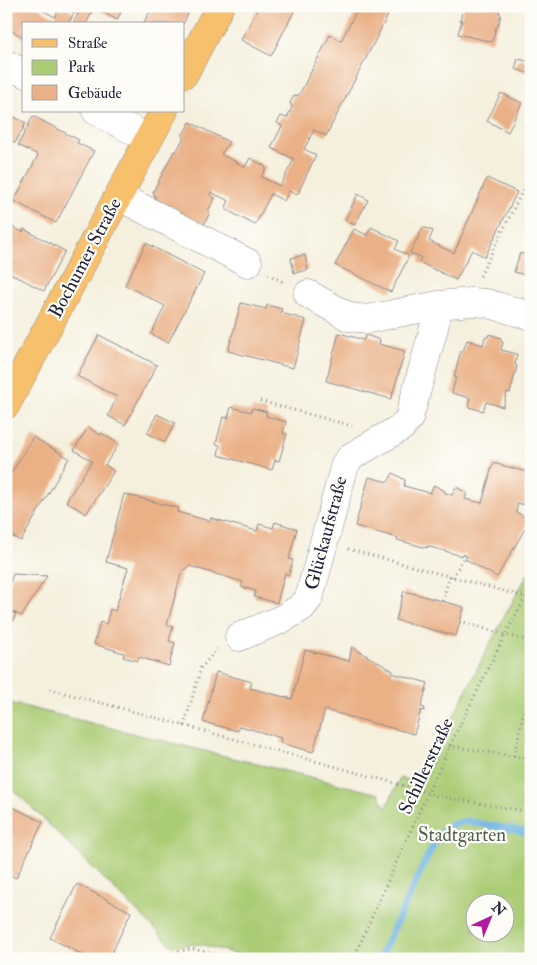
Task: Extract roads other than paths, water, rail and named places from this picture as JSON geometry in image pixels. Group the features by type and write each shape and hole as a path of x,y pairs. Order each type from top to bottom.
{"main road":[{"path":"185,72 220,6"},
{"name":"Bochumer Straße","path":"6,405 163,112"}],"street":[{"path":"6,64 22,73"},
{"path":"98,112 149,139"},
{"path":"118,196 248,263"},
{"path":"308,294 349,318 359,319 368,319 438,305 472,302 486,303 531,316"},
{"name":"Glückaufstraße","path":"239,637 282,619 302,608 308,598 345,464 352,456 402,427 409,418 434,328 438,305"}],"waterway":[{"path":"379,959 436,839 446,829 466,821 531,833"}],"park label":[{"name":"Stadtgarten","path":"462,835"}]}
